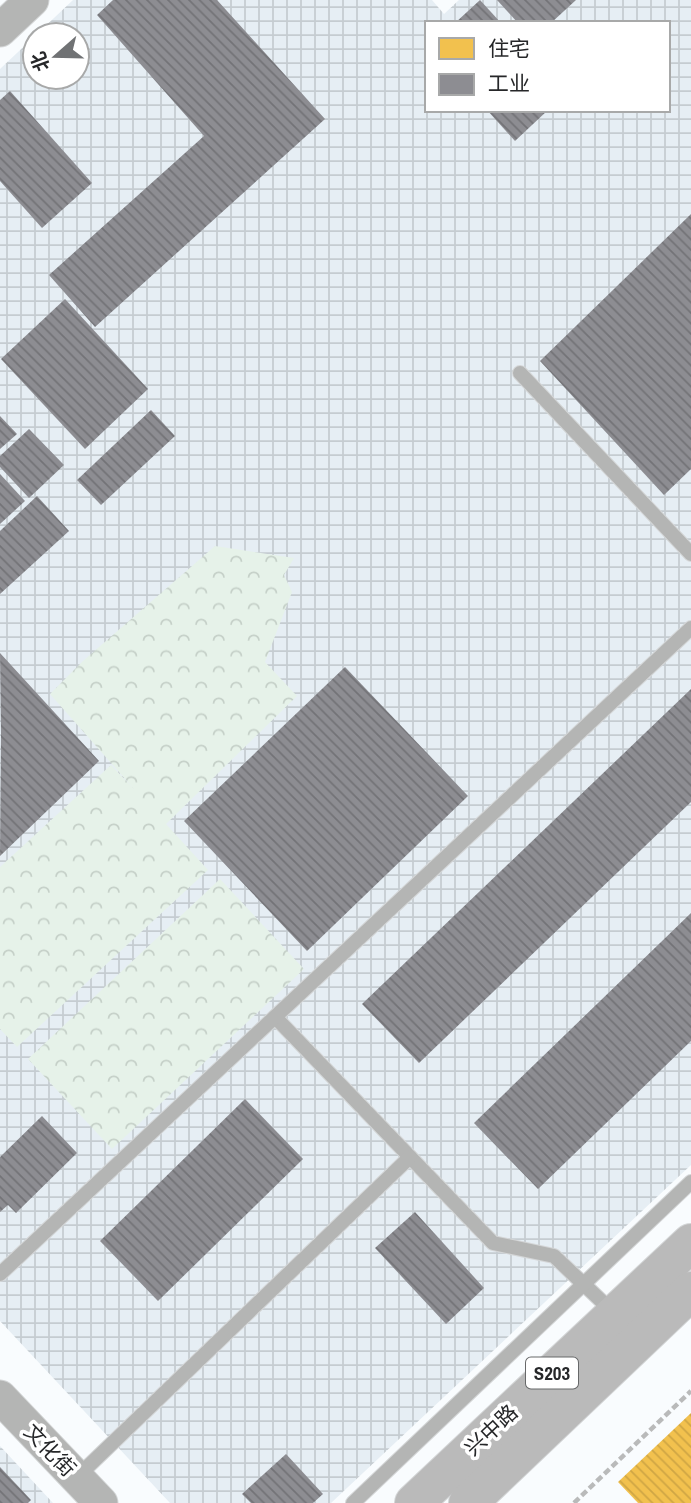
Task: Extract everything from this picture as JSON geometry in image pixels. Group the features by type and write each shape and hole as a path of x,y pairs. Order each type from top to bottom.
{"highway":[{"name":"兴中路","path":"414,1503 691,1243"},
{"name":"兴中路","path":"468,1503 691,1291"}],"street":[{"path":"0,30 32,0"},
{"name":"文化街","path":"5,1411 101,1503"}],"lane":[{"path":"520,373 691,554"},
{"path":"0,1274 691,628"},
{"path":"275,1017 494,1243 554,1256 615,1314"},
{"path":"76,1478 410,1157"},
{"path":"353,1503 691,1182"}],"path":[{"path":"574,1503 691,1391"},
{"path":"579,1498 584,1503"}],"shaded area":[{"path":"73,0 432,0 444,14 459,0 691,0 691,1165 331,1503 170,1503 0,1321 0,69 21,49 21,91 91,91 91,21 51,21"},
{"path":"0,1446 53,1503 0,1503"}],"green space":[{"path":"215,546 294,558 284,575 292,592 265,662 297,696 166,824 208,870 17,1047 0,1029 0,867 111,765 134,789 50,694 83,661"},
{"path":"220,879 304,969 112,1149 28,1059"}],"building: 住宅":[{"path":"691,1413 691,1503 638,1503 618,1482"}],"building: 工业":[{"path":"113,0 217,0 325,119 95,327 49,275 204,136 97,15"},
{"path":"480,0 499,21 457,21"},
{"path":"497,0 576,0 553,21 516,21"},
{"path":"10,91 92,183 42,228 0,181 0,100"},
{"path":"489,112 546,112 515,141"},
{"path":"691,214 691,469 664,495 540,361"},
{"path":"65,299 148,389 85,449 1,359"},
{"path":"151,410 175,436 101,505 77,480"},
{"path":"0,416 17,434 0,449"},
{"path":"29,429 64,465 29,498 0,467 0,456"},
{"path":"0,474 25,501 0,524"},
{"path":"37,496 69,531 0,594 0,531"},
{"path":"0,653 99,761 0,856 1,734"},
{"path":"345,667 468,796 307,951 184,821"},
{"path":"691,689 691,802 419,1063 362,1004"},
{"path":"691,913 691,1041 538,1189 474,1123"},
{"path":"245,1099 303,1159 158,1301 100,1241"},
{"path":"42,1116 77,1153 16,1213 8,1205 0,1212 0,1157"},
{"path":"415,1212 484,1288 446,1324 375,1248"},
{"path":"286,1454 323,1494 313,1503 251,1503 242,1494"},
{"path":"0,1467 31,1500 28,1503 0,1503"}]}
